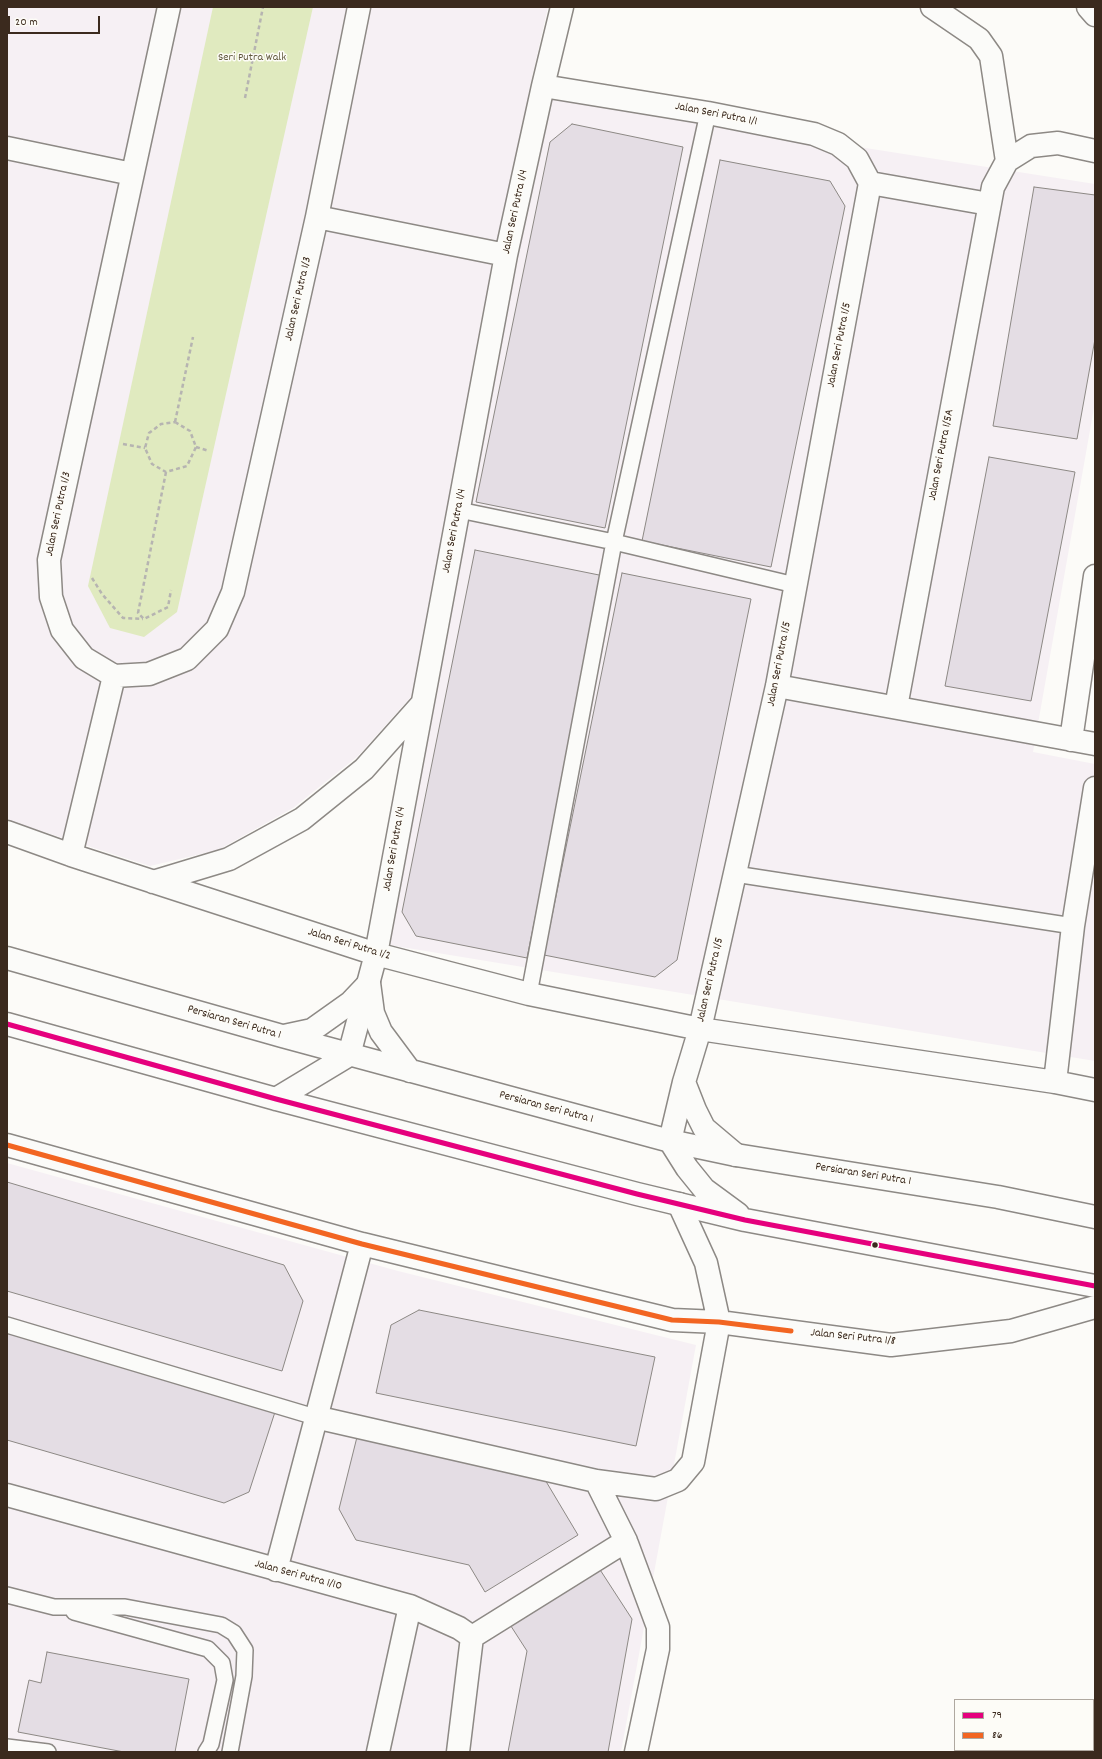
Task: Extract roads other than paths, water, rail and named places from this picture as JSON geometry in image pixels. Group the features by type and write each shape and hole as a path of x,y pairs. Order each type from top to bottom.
{"street":[{"name":"Jalan Seri Putra 1/3","path":"169,7 49,560 51,597 62,630 84,658 114,676 149,674 187,659 217,629 233,592 317,217 359,7"},
{"name":"Jalan Seri Putra 1/4","path":"349,1054 376,954 421,705 506,255 562,7"},
{"path":"932,7 979,39 991,56 1007,161 1031,146 1058,143 1095,151"},
{"path":"1088,7 1095,15"},
{"name":"Jalan Seri Putra 1/1","path":"543,86 708,113 814,134 838,144 857,159 870,183"},
{"path":"7,148 132,174"},
{"name":"Jalan Seri Putra 1/5A","path":"896,706 989,204 993,187 1007,161"},
{"path":"870,183 989,204"},
{"name":"Jalan Seri Putra 1/5","path":"670,1141 684,1082 700,1029 777,686 870,183"},
{"path":"317,217 506,255"},
{"path":"1071,740 1095,576"},
{"path":"71,855 114,676"},
{"path":"777,686 896,706 1095,744"},
{"path":"153,882 229,859 302,819 364,769 421,705"},
{"path":"1055,1082 1073,926 1095,788"},
{"name":"Jalan Seri Putra 1/2","path":"7,832 71,855 376,954 529,994 700,1029 1055,1082 1095,1090"},
{"name":"Persiaran Seri Putra 1","path":"7,958 282,1036 670,1141 736,1155 998,1197 1095,1217"},
{"path":"282,1036 312,1030 350,1003 369,983"},
{"path":"369,983 373,1013 381,1032 410,1071"},
{"path":"7,1024 276,1099 745,1220 1095,1286"},
{"path":"276,1099 349,1054"},
{"path":"684,1082 704,1128 736,1155"},
{"path":"670,1141 687,1168 704,1189 745,1220"},
{"name":"Jalan Seri Putra 1/8","path":"7,1145 362,1244 672,1320 719,1322 891,1345 1011,1331 1095,1307"},
{"path":"315,1417 596,1481 656,1489 678,1480 693,1462 719,1322 706,1263 679,1204"},
{"path":"276,1570 315,1417 362,1244"},
{"path":"596,1481 626,1541 658,1627 658,1648 636,1752"},
{"name":"Jalan Seri Putra 1/10","path":"7,1495 410,1606 459,1628 472,1637"},
{"path":"458,1752 472,1637 626,1541"},
{"path":"378,1752 410,1606"}],"lane":[{"path":"529,994 614,542 708,113"},
{"path":"459,510 614,542 795,585"},
{"path":"735,874 1073,926"},
{"path":"7,1325 315,1417"},
{"path":"7,1596 54,1607 208,1649 222,1663 225,1680 212,1744 206,1752"},
{"path":"54,1607 125,1607 221,1625 234,1632 245,1650 244,1676 230,1752"},
{"path":"7,1747 48,1752"}],"park label":[{"name":"Seri Putra Walk","path":"252,58"}]}
